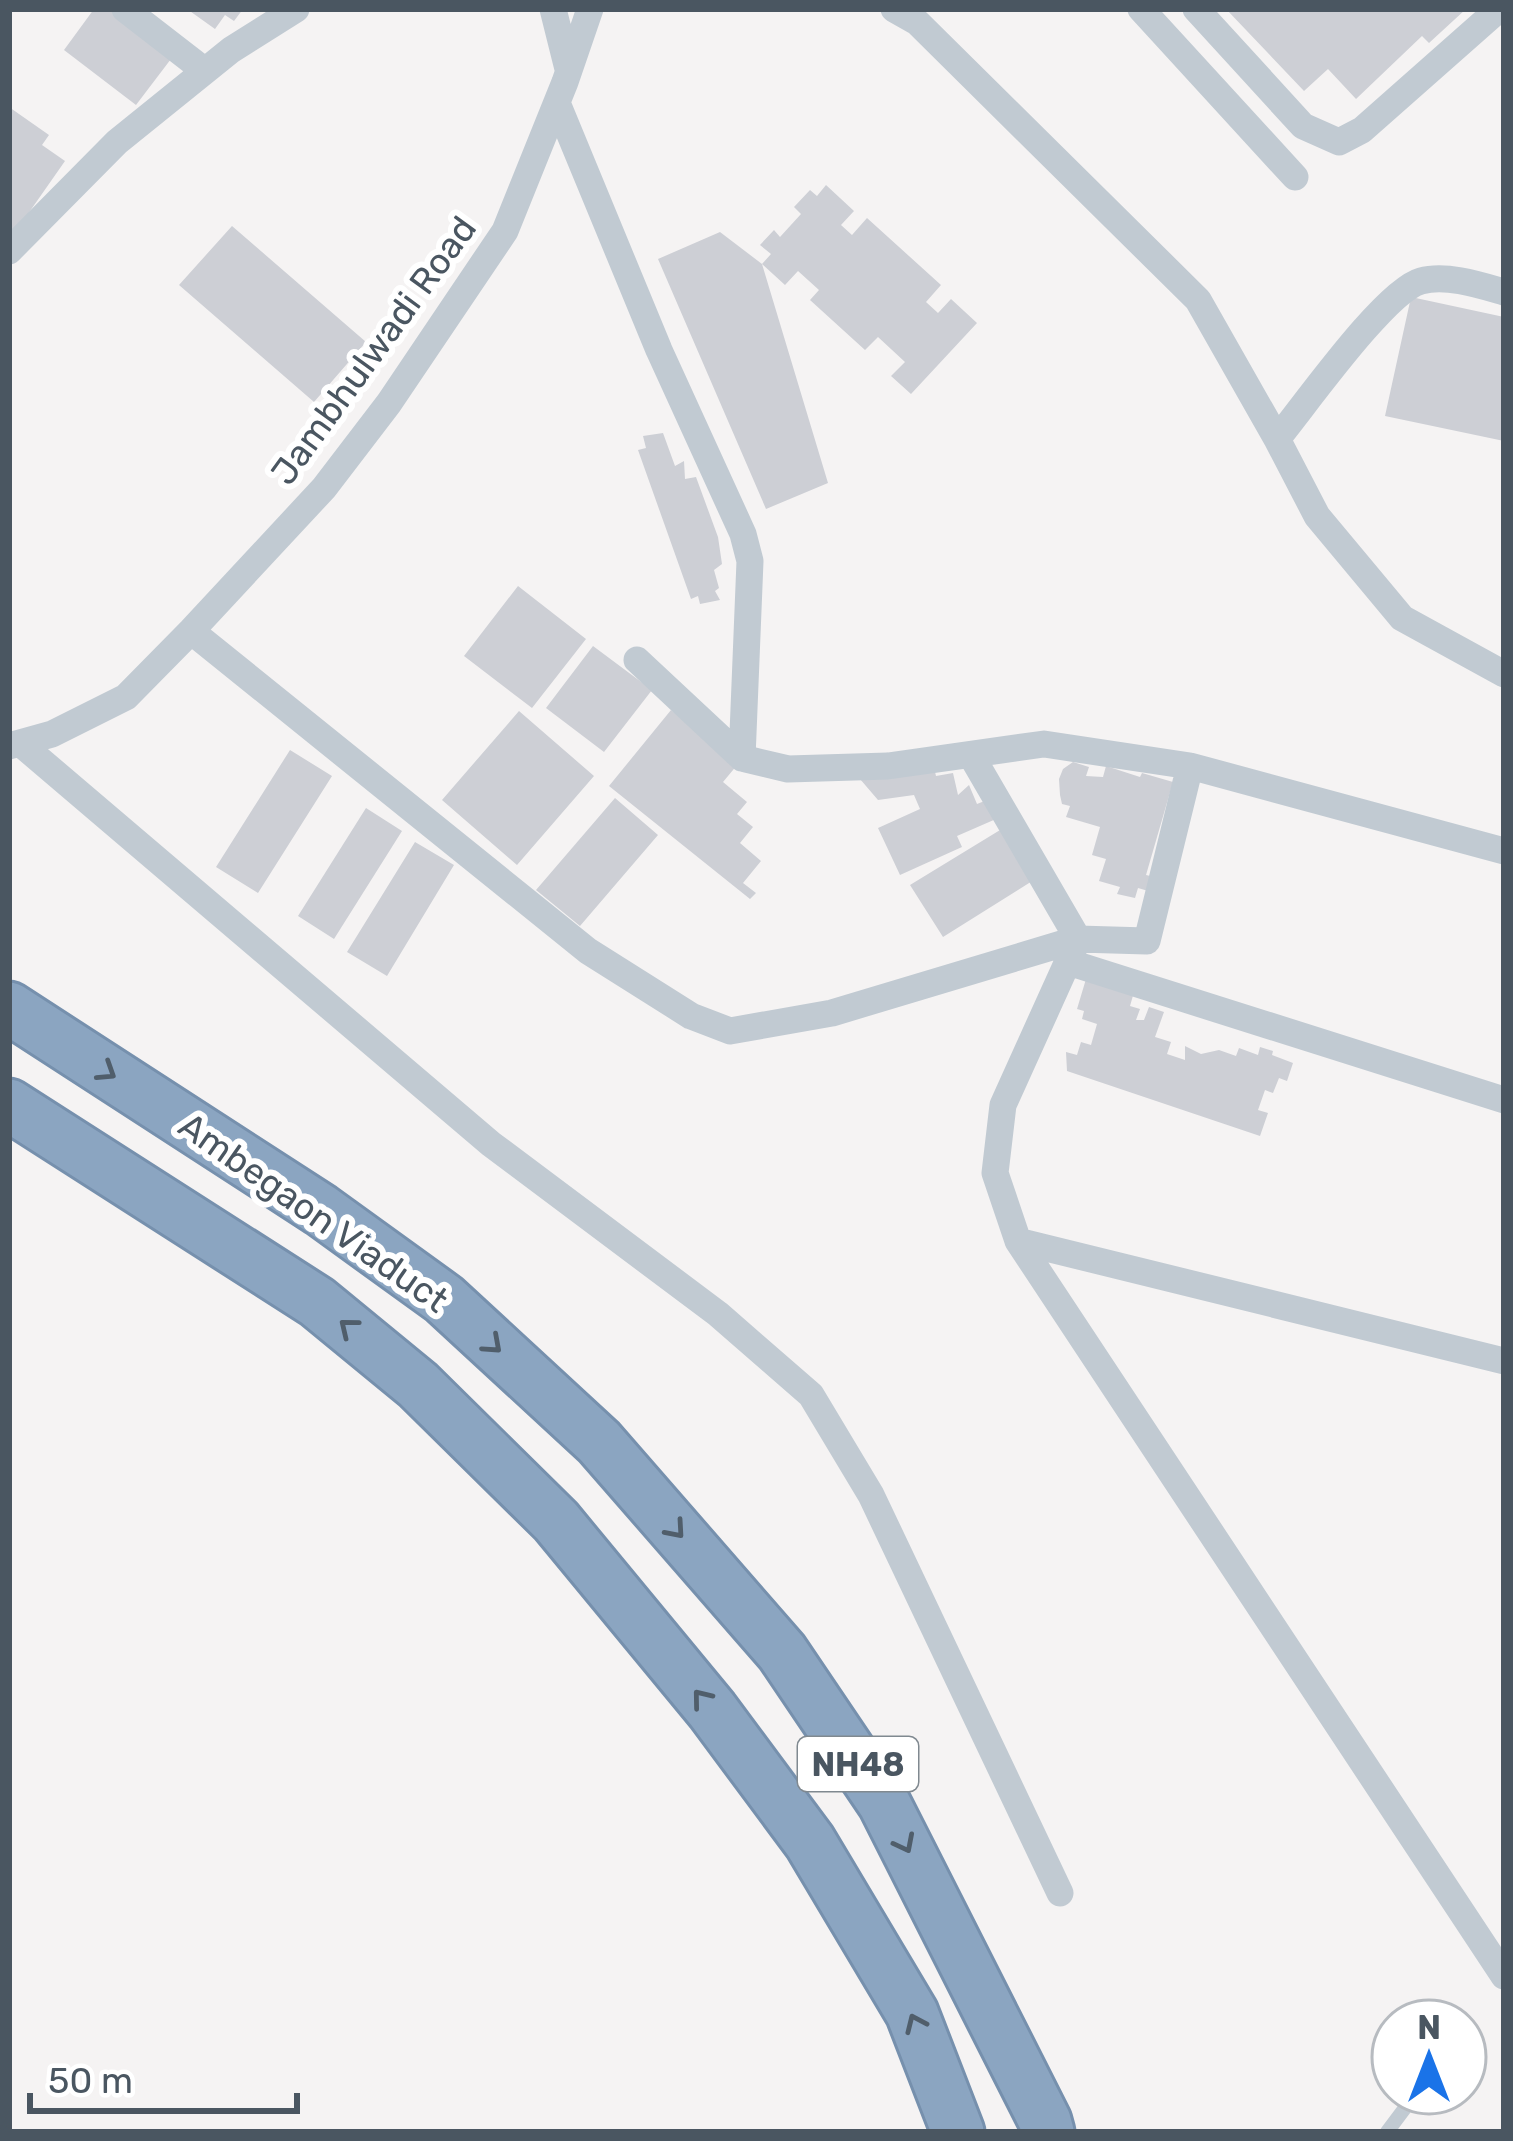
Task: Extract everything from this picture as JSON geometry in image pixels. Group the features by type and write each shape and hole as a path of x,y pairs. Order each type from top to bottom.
{"highway":[{"name":"Ambegaon Viaduct","path":"9,1008 321,1210 443,1299 599,1442 782,1652 884,1803 1048,2132"},
{"name":"Ambegaon Viaduct","path":"9,1105 317,1302 418,1385 556,1522 712,1710 810,1843 911,2013 958,2132"}],"street":[{"path":"125,9 205,70"},
{"path":"9,251 117,142 231,50 296,9"},
{"path":"553,9 569,71"},
{"name":"Jambhulwadi Road","path":"14,744 52,734 126,697 324,488 389,403 505,231 590,9"},
{"path":"894,9 917,22 1198,300 1317,516 1402,618 1504,674"},
{"path":"1141,9 1295,177"},
{"path":"1196,9 1303,126 1339,142 1362,130 1499,9"},
{"path":"1235,112 1264,84"},
{"path":"556,103 659,350 743,534 750,561 742,758"},
{"path":"1277,439 1387,303 1421,281 1462,280 1504,292"},
{"path":"191,632 588,951 691,1016 730,1031 832,1013 1073,951 1147,941 1190,766"},
{"path":"637,660 742,758 788,770 888,766 1044,744 1190,766 1504,851"},
{"path":"14,744 491,1144 718,1314 811,1395 872,1495 1060,1893"},
{"path":"971,754 1073,951 1504,1100"},
{"path":"1073,951 1003,1105 994,1173 1018,1241 1504,1976"},
{"path":"1018,1241 1504,1361"}],"building":[{"path":"94,9 113,9 174,55 136,105 64,50"},
{"path":"187,9 243,9 234,21 225,15 215,29"},
{"path":"1226,9 1466,9 1429,43 1422,36 1356,99 1328,69 1304,91"},
{"path":"9,107 49,135 42,145 65,161 9,241"},
{"path":"826,185 854,211 841,225 852,235 867,218 941,285 926,302 938,313 951,299 977,323 911,394 891,376 905,362 878,337 865,350 810,300 819,290 798,271 785,285 762,264 771,254 760,245 774,230 780,237 801,214 794,207 810,190 817,196"},
{"path":"232,226 366,342 314,402 179,285"},
{"path":"720,232 762,264 828,483 766,509 658,259"},
{"path":"1411,297 1504,317 1504,441 1385,416"},
{"path":"663,433 675,466 684,461 685,479 696,477 718,537 722,564 714,570 720,600 700,604 698,596 691,599 638,450 646,448 643,436"},
{"path":"518,586 586,639 532,708 464,656"},
{"path":"593,646 652,690 604,752 546,708"},
{"path":"671,710 738,764 723,782 747,802 737,814 753,827 740,843 761,861 743,883 756,893 750,899 609,786"},
{"path":"519,711 594,776 517,865 442,800"},
{"path":"290,750 332,776 258,893 216,867"},
{"path":"1073,762 1089,767 1086,776 1103,777 1106,766 1173,782 1146,875 1159,878 1155,893 1138,888 1135,898 1117,894 1120,887 1099,881 1106,859 1092,855 1100,827 1066,817 1070,806 1062,804 1060,795 1059,779"},
{"path":"933,763 936,776 953,773 958,795 969,785 977,804 987,800 996,819 957,836 962,847 900,875 878,828 920,809 914,795 878,800 860,779"},
{"path":"615,798 658,835 580,926 536,890"},
{"path":"366,808 402,831 334,939 298,916"},
{"path":"1005,827 1037,878 943,937 910,885"},
{"path":"415,842 454,865 387,976 347,952"},
{"path":"1086,979 1134,992 1130,1006 1140,1009 1136,1020 1144,1020 1149,1007 1164,1012 1155,1037 1171,1042 1167,1054 1185,1060 1185,1046 1201,1054 1219,1050 1236,1056 1239,1048 1258,1055 1260,1047 1293,1063 1287,1081 1279,1078 1273,1093 1265,1090 1258,1110 1268,1113 1260,1136 1067,1071 1066,1052 1077,1055 1081,1042 1091,1045 1097,1024 1082,1019 1084,1011 1077,1009"}]}
